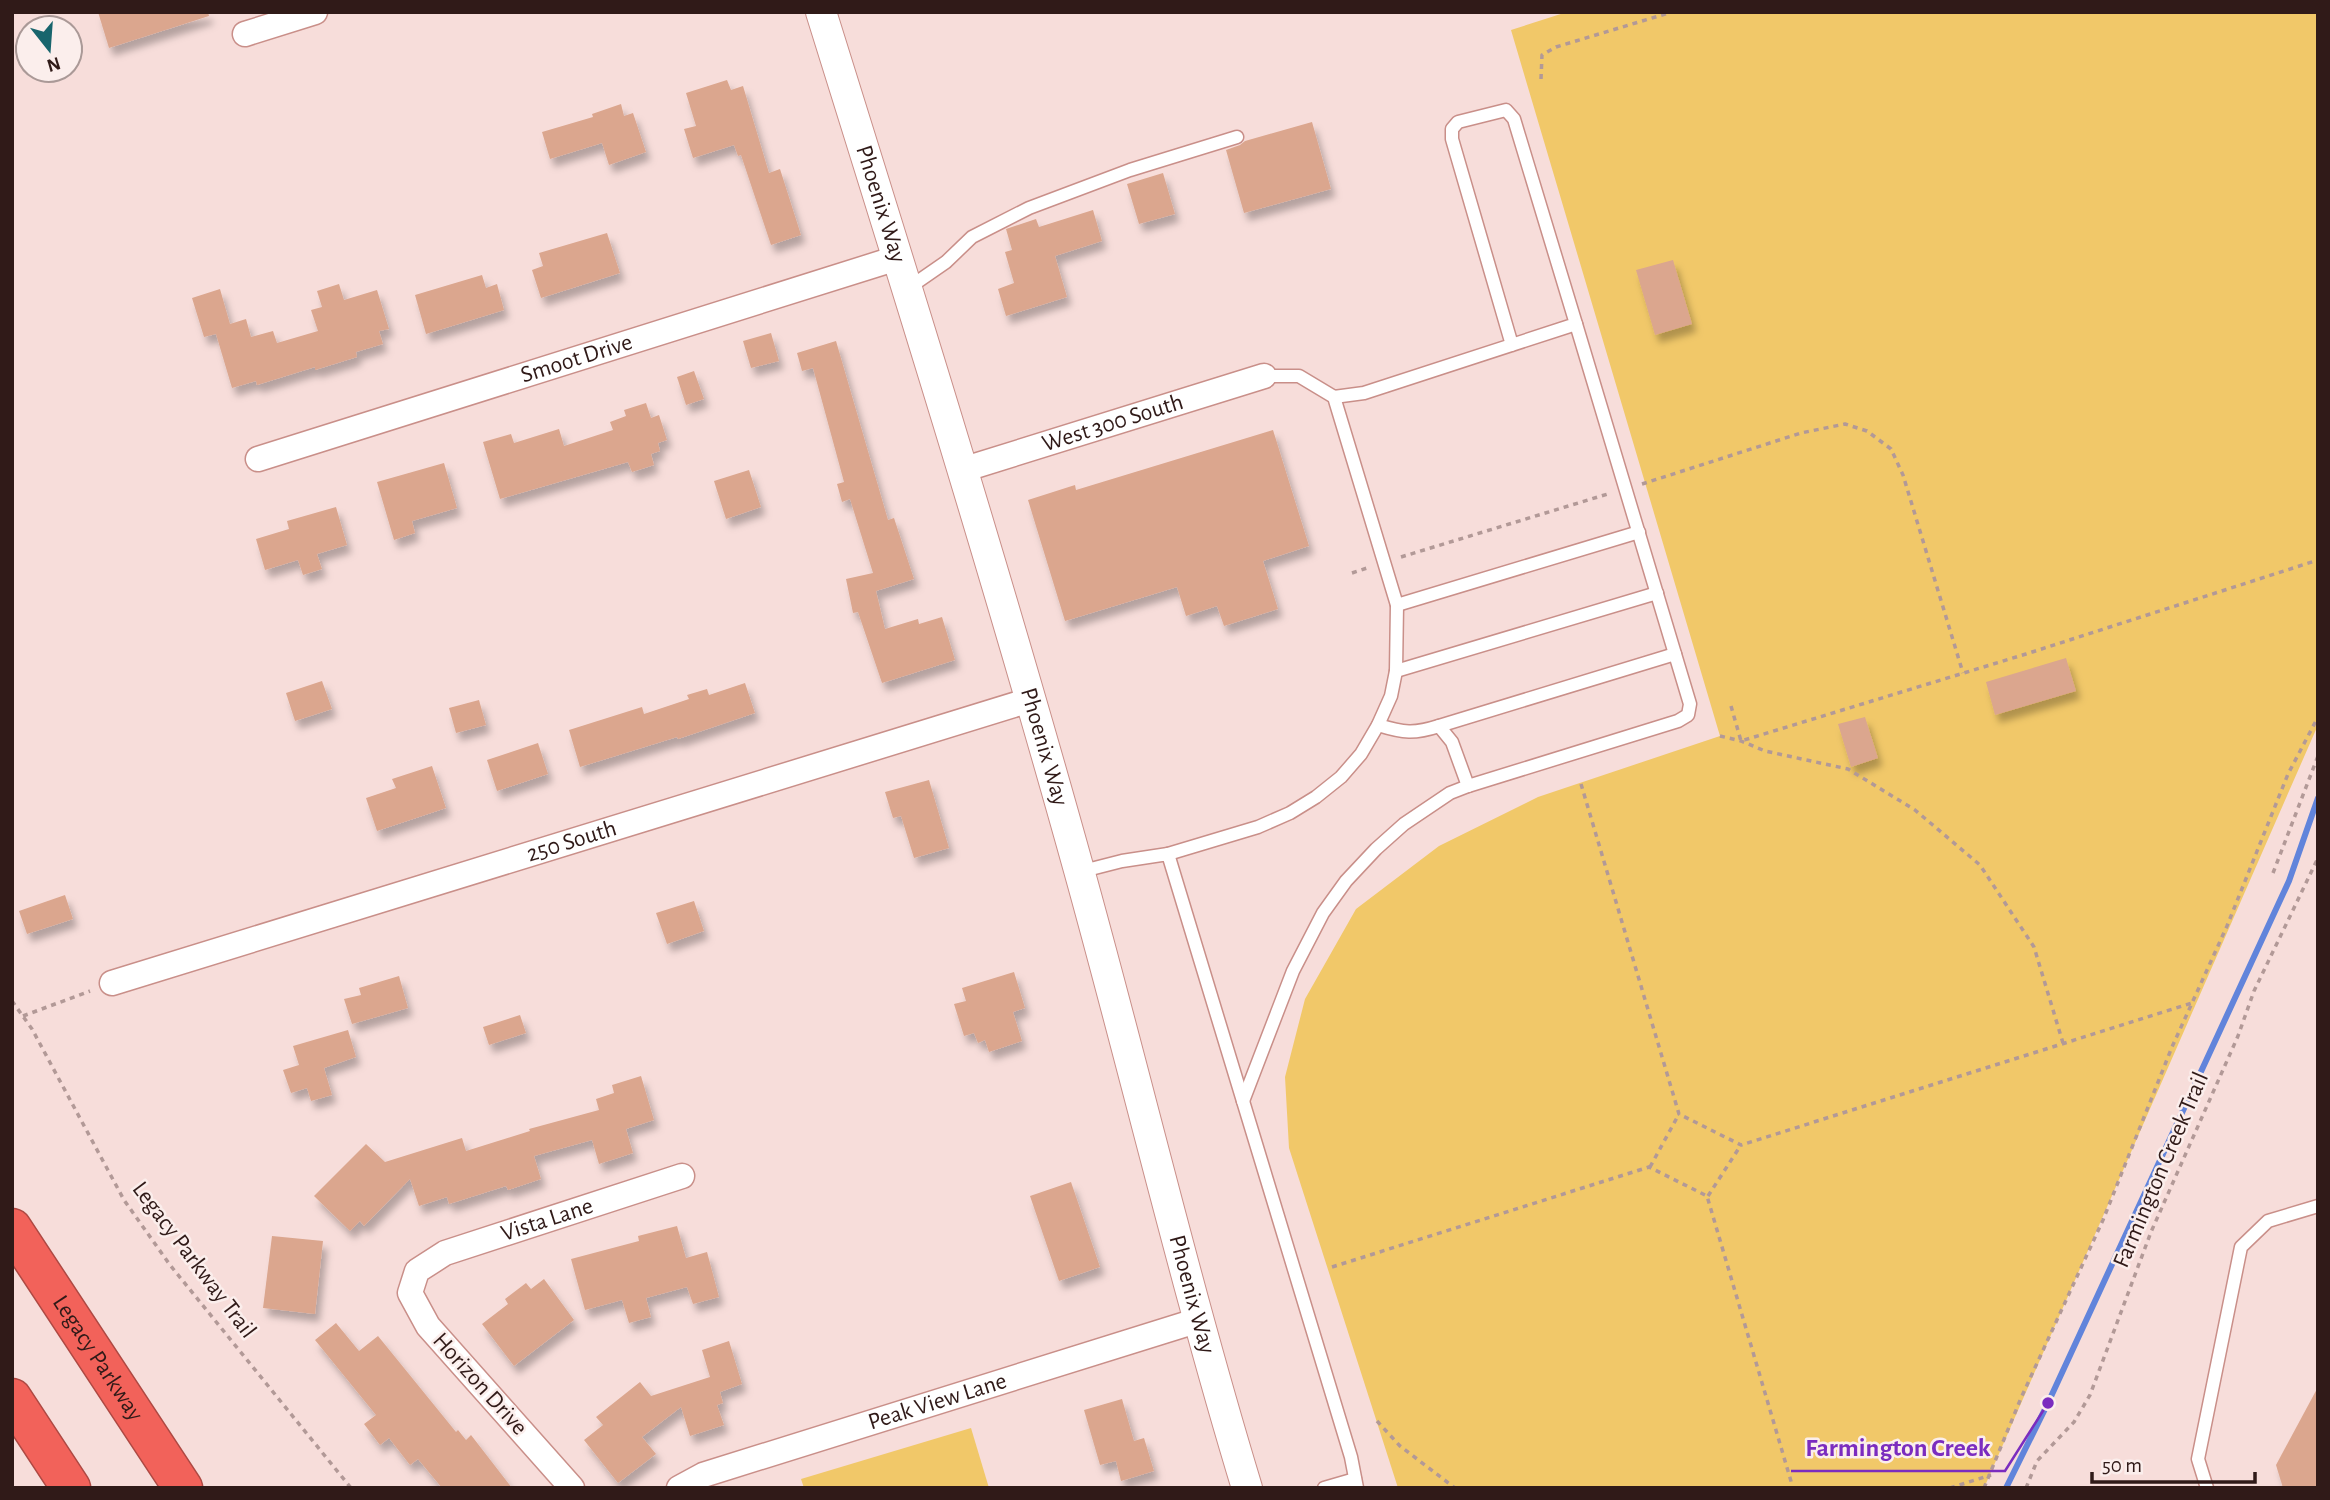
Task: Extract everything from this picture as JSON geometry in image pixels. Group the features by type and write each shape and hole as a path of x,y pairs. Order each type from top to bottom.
{"highway":[{"name":"Legacy Parkway","path":"12,1228 183,1488"},
{"path":"12,1398 72,1488"}],"street":[{"path":"246,34 315,12"},
{"name":"Phoenix Way","path":"821,12 1030,700 1247,1488"},
{"name":"Smoot Drive","path":"258,459 897,258"},
{"name":"West 300 South","path":"962,470 1264,376"},
{"name":"250 South","path":"112,983 1030,700"},
{"name":"Vista Lane","path":"417,1271 445,1253 682,1176"},
{"name":"Horizon Drive","path":"417,1271 410,1293 428,1326 572,1488"},
{"name":"Peak View Lane","path":"679,1488 704,1475 1199,1320"}],"lane":[{"path":"1243,1101 1293,971 1323,913 1346,881 1404,824 1450,793 1468,786 1678,721 1688,715 1690,704 1626,488 1514,119 1506,110 1458,122 1452,129 1452,139 1512,345"},
{"path":"907,289 946,262 972,237 1029,208 1130,170 1237,137"},
{"path":"1264,376 1299,376 1334,397 1364,393 1576,324"},
{"path":"1079,872 1122,861 1168,854 1258,828 1290,813 1316,797 1341,776 1361,754 1378,725 1391,696 1396,671 1397,605 1334,397"},
{"path":"1397,605 1639,532"},
{"path":"1396,671 1657,593"},
{"path":"1378,725 1401,733 1418,733 1675,654"},
{"path":"1439,726 1452,742 1468,786"},
{"path":"1168,854 1352,1457 1356,1483 1324,1488"},
{"path":"2207,1488 2198,1459 2241,1247 2268,1221 2318,1206"}],"path":[{"path":"1541,79 1542,55 1556,47 1672,12"},
{"path":"1352,573 1801,433 1845,424 1867,431 1891,449 1903,475 1963,673"},
{"path":"1741,741 2318,560"},
{"path":"1731,706 1741,741"},
{"path":"1984,1488 2021,1398 2103,1220 2288,774 2318,717"},
{"path":"1720,736 1765,751 1848,769 1914,810 1980,866 2034,947 2063,1043"},
{"path":"2273,873 2318,757"},
{"path":"1332,1267 1649,1167 1679,1114 1581,784"},
{"name":"Farmington Creek Trail","path":"2026,1488 2036,1461 2074,1422 2090,1395 2162,1206 2238,1036 2254,991 2318,858"},
{"path":"23,1016 112,983"},
{"name":"Legacy Parkway Trail","path":"12,1001 23,1016 124,1200 170,1265 351,1488"},
{"path":"1707,1196 1741,1145 2192,1003"},
{"path":"1679,1114 1741,1145"},
{"path":"1649,1167 1707,1196 1793,1488"},
{"path":"1377,1421 1400,1446 1455,1488"},
{"path":"1950,1488 1991,1475"}],"shaded area":[{"path":"1567,12 2318,12 2318,725 1984,1488 1398,1488 1289,1148 1285,1077 1305,999 1356,909 1439,846 1538,797 1720,736 1511,30"},
{"path":"971,1428 989,1488 804,1488 801,1479"}],"building":[{"path":"98,12 208,12 209,16 109,48"},
{"path":"727,80 731,90 743,86 769,173 780,169 801,235 771,245 741,155 738,156 734,145 693,158 684,129 696,126 686,93"},
{"path":"621,104 624,116 633,113 646,152 609,165 602,143 550,159 542,132 593,117 592,114"},
{"path":"1312,122 1331,189 1244,213 1226,150 1245,141"},
{"path":"1163,173 1175,214 1139,224 1127,184"},
{"path":"1093,210 1102,241 1055,256 1067,297 1006,316 998,289 1014,283 1005,252 1012,250 1006,229 1036,219 1039,227"},
{"path":"607,233 620,273 541,298 532,270 543,266 539,253"},
{"path":"1673,260 1692,324 1655,335 1636,270"},
{"path":"482,275 486,288 497,284 504,310 426,334 415,295"},
{"path":"339,284 344,300 377,290 389,329 379,331 383,344 356,352 357,357 315,370 315,367 257,385 256,381 232,388 216,334 204,337 192,298 220,289 230,324 246,319 251,337 273,331 277,343 318,331 311,310 322,307 317,291"},
{"path":"771,333 779,361 751,368 743,341"},
{"path":"836,341 888,520 894,518 914,579 876,591 885,629 918,619 919,624 942,617 955,660 882,683 858,612 853,613 846,579 873,573 850,499 842,502 837,484 844,482 813,368 802,371 797,353"},
{"path":"694,371 704,399 686,405 677,377"},
{"path":"646,403 651,418 659,415 667,440 658,443 660,451 651,454 654,465 632,472 628,462 500,499 483,442 511,434 514,443 559,429 564,446 613,430 610,422 626,416 624,410"},
{"path":"1273,430 1309,546 1263,561 1278,609 1224,626 1217,606 1186,616 1177,587 1065,621 1028,500 1075,485 1076,490"},
{"path":"444,463 457,508 412,521 415,533 394,540 377,482"},
{"path":"749,470 761,507 726,519 714,481"},
{"path":"336,507 347,545 317,554 322,569 303,575 298,560 265,570 256,539 289,529 287,521"},
{"path":"2066,658 2076,691 1995,715 1986,682"},
{"path":"322,681 332,709 295,721 286,693"},
{"path":"745,683 755,713 678,739 677,737 580,767 569,730 642,707 644,714 689,699 687,695 707,689 709,695"},
{"path":"479,700 486,725 456,733 449,708"},
{"path":"1865,717 1878,758 1851,767 1838,724"},
{"path":"538,743 548,774 497,791 487,760"},
{"path":"432,766 446,808 377,831 366,798 396,788 392,779"},
{"path":"929,780 949,848 914,858 901,816 893,818 885,792"},
{"path":"65,895 73,919 27,934 19,911"},
{"path":"694,901 704,931 667,944 656,913"},
{"path":"1014,972 1025,1008 1013,1012 1022,1041 989,1052 985,1040 978,1043 974,1033 964,1036 954,1004 966,1001 962,988"},
{"path":"399,976 408,1008 352,1024 344,999 361,995 359,988"},
{"path":"520,1015 526,1033 489,1045 483,1027"},
{"path":"348,1030 356,1057 324,1068 332,1095 311,1101 307,1088 291,1093 283,1070 299,1065 293,1046"},
{"path":"641,1076 654,1120 626,1129 633,1153 599,1164 592,1140 534,1156 541,1179 508,1190 506,1186 449,1204 447,1197 419,1206 410,1179 364,1226 360,1221 350,1231 314,1196 366,1144 385,1162 462,1138 466,1151 530,1131 529,1129 599,1110 596,1099 614,1093 612,1085"},
{"path":"1071,1182 1100,1267 1059,1281 1030,1196"},
{"path":"677,1226 686,1258 707,1252 719,1297 693,1304 687,1287 646,1298 651,1317 629,1323 622,1300 585,1310 571,1259 639,1241 638,1236"},
{"path":"272,1236 323,1241 315,1314 263,1308"},
{"path":"544,1279 574,1320 514,1366 482,1324 508,1304 505,1299 526,1283 531,1289"},
{"path":"336,1323 359,1351 378,1336 456,1432 458,1430 466,1440 471,1435 512,1488 442,1488 418,1459 410,1465 389,1438 380,1445 364,1424 376,1415 315,1340"},
{"path":"729,1341 742,1384 720,1392 723,1403 717,1405 724,1425 690,1436 681,1407 642,1437 656,1454 618,1483 584,1440 603,1425 596,1417 640,1382 651,1396 710,1377 702,1350"},
{"path":"2318,1387 2318,1488 2283,1488 2276,1465"},
{"path":"1122,1399 1134,1441 1144,1438 1154,1471 1121,1481 1116,1461 1100,1465 1084,1410"}],"waterway":[{"path":"2006,1488 2048,1403 2289,881 2318,798"}],"place":[{"name":"Farmington Creek","path":"2048,1403"}]}
